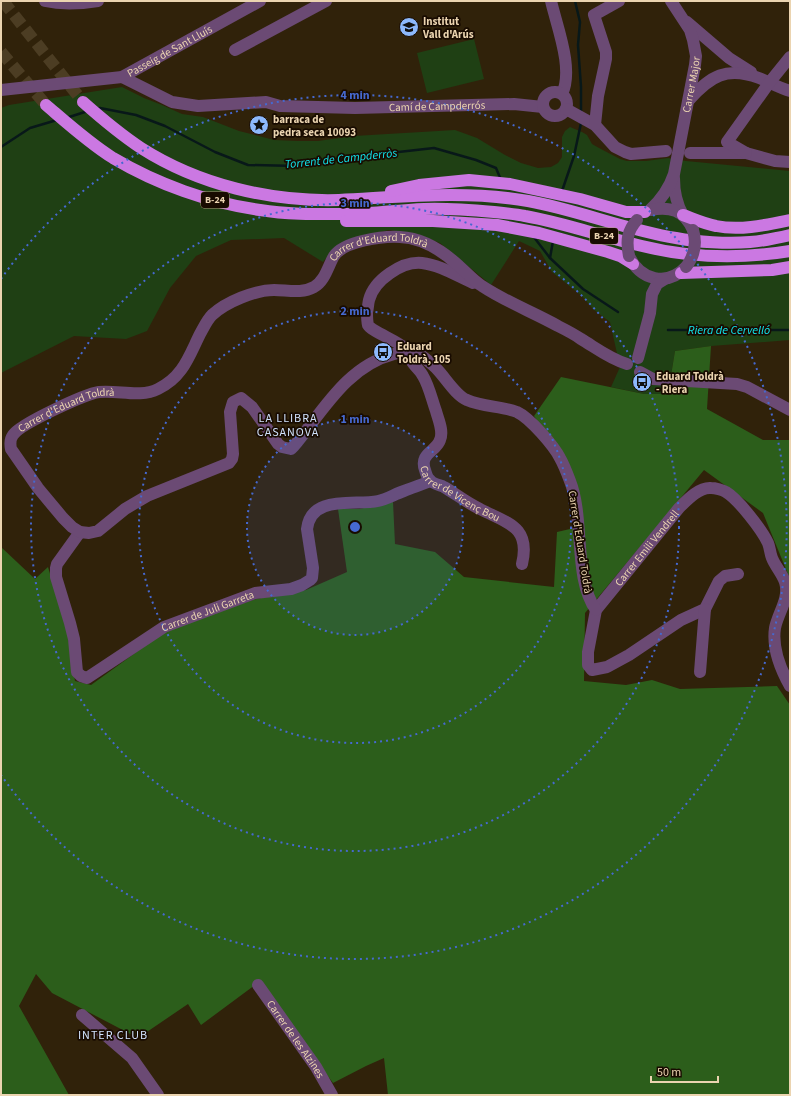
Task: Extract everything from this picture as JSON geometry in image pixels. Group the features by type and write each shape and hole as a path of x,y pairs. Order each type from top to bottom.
{"highway":[{"name":"B-24","path":"83,102 115,129 142,148 166,162 197,176 226,186 274,196 338,200 441,195 479,195 528,201 677,238 721,242 748,242 790,235"},
{"name":"B-24","path":"46,105 83,136 112,157 156,180 232,205 289,213 354,214 458,208 525,216 643,247 678,253 728,257 764,256 790,251"},
{"path":"359,198 419,185 469,180 510,184 580,199 626,212 644,214"},
{"path":"289,213 349,221 467,222 504,226 539,233 631,260"},
{"path":"683,215 706,224 724,227 765,225 790,220"},
{"path":"683,270 772,270 790,268"}],"street":[{"path":"45,1 59,4 80,4 98,1"},
{"name":"Passeig de Sant Lluís","path":"1,90 122,77 260,1"},
{"path":"235,50 326,1"},
{"path":"551,1 567,66 566,87 562,94"},
{"path":"593,123 606,59 606,52 594,15 619,1"},
{"name":"Carrer Major","path":"644,214 665,195 674,174 695,65 696,56 693,40 683,18 671,1"},
{"path":"683,18 729,58 764,80"},
{"path":"790,57 764,80 727,142 746,153 775,161 790,162"},
{"path":"688,100 703,85 721,74 737,72 764,80 790,91"},
{"name":"Camí de Campderrós","path":"122,77 172,102 198,106 266,102 280,106 355,108 514,104 544,107"},
{"path":"570,111 556,116 550,115 544,107 544,99 551,93 558,92 562,94 570,111 593,123 615,147 625,152 631,154 666,151"},
{"path":"690,153 746,153"},
{"name":"Carrer Major","path":"674,174 675,195 683,215"},
{"path":"638,358 650,313 654,289 660,282 683,270 693,255 695,248 693,230 688,221 683,215 668,208 644,214 628,232 627,244 631,260 638,269 644,274 665,279"},
{"name":"Carrer d'Eduard Toldrà","path":"80,532 72,527 63,518 38,488 11,449 6,434 98,392 116,391 142,394 151,393 161,388 171,381 188,361 210,316 249,295 262,291 302,291 315,287 321,281 336,253 345,246 351,244 385,237 400,237 424,242 440,251 480,285"},
{"name":"Carrer d'Eduard Toldrà","path":"596,610 591,602 586,588 576,503 571,482 560,458 533,423 518,413 497,406 463,399 436,368 421,355 408,350 399,342 372,330 368,325 367,316 369,300 374,289 391,272 401,266 421,263 430,265 480,285 513,304 555,324 618,361 627,364"},
{"path":"644,274 651,301"},
{"path":"80,532 89,533 98,531 125,508 147,496 228,463 232,459 233,454 230,412 233,402 238,399 241,398 252,407 278,444 282,447 291,448 314,422 338,389 349,378 364,366 384,356 408,350"},
{"name":"Carrer de Vicenç Bou","path":"408,350 411,360 424,378 439,420 441,440 426,455 423,461 430,481 467,503 508,522 515,527 523,543 524,552 522,564"},
{"path":"640,372 643,365 642,362 638,358 631,358 627,364 628,369 631,372 640,372 653,378 737,384 747,387 790,410"},
{"name":"Carrer de Juli Garreta","path":"80,532 57,564 56,577 66,606 73,634 76,672 87,678 164,627 255,593 291,588 302,585 310,580 314,574 314,568 307,525 311,517 320,509 339,503 378,501 430,481"},
{"name":"Carrer Emili Vendrell","path":"705,609 681,620 629,655 607,667 592,670 588,665 588,652 596,610 679,508 693,494 710,487 726,491 738,502 759,527 768,543 772,558 785,581 786,590 783,607 775,629 778,663 790,686"},
{"path":"700,672 705,609 719,581 725,576 738,574"},
{"name":"Carrer de les Alzines","path":"258,985 316,1067 332,1095"},
{"path":"82,1015 132,1058 158,1095"}],"green space":[{"path":"474,39 484,79 427,93 417,53"},
{"path":"122,87 182,114 203,117 239,131 274,140 318,141 354,136 455,130 477,138 521,163 538,168 551,167 558,163 562,157 562,137 565,131 570,127 587,135 592,144 620,159 627,161 646,161 668,158 790,171 790,340 711,346 675,351 668,394 644,394 611,387 620,367 610,322 593,309 582,296 552,272 540,251 519,241 491,285 440,243 417,234 389,230 350,239 335,247 323,262 284,238 231,240 196,256 170,288 147,331 126,339 74,336 1,373 1,108 9,105"},
{"path":"711,346 707,409 763,440 790,440 790,579 763,513 704,470 585,613 584,681 626,685 652,680 680,689 777,686 790,705 790,1095 388,1095 384,1058 333,1083 259,982 201,1025 188,1004 138,1038 52,993 36,974 19,1006 69,1095 1,1095 1,547 35,579 48,567 67,630 75,681 91,685 167,630 256,599 306,590 347,572 338,509 359,509 393,502 395,544 435,552 464,577 554,587 557,532 583,526 573,474 534,416 561,377 644,394 668,394 675,351"}],"waterway":[{"path":"575,1 580,22 578,45 581,114"},
{"name":"Torrent de Campderròs","path":"97,109 100,108 136,115 165,126 215,152 248,165 297,166 354,157 434,148 476,160 496,168 501,180"},
{"name":"Torrent de Campderròs","path":"66,118 88,111"},
{"name":"Torrent de Campderròs","path":"1,147 30,128 57,120"},
{"path":"562,191 574,156 581,123"},
{"path":"533,236 550,258 583,289 618,312"},
{"path":"550,258 553,241"},
{"name":"Riera de Cervelló","path":"668,330 790,330"}],"tunnel":[{"path":"3,1 83,102"},
{"path":"1,52 46,105"}],"place":[{"name":"Institut Vall d'Arús","path":"409,27"},
{"name":"barraca de pedra seca 10093","path":"259,125"},
{"name":"Eduard Toldrà, 105","path":"383,352"},
{"name":"Eduard Toldrà - Riera","path":"642,382"}],"district":[{"name":"LA LLIBRA CASANOVA","path":"288,425"},
{"name":"INTER CLUB","path":"113,1035"}]}
